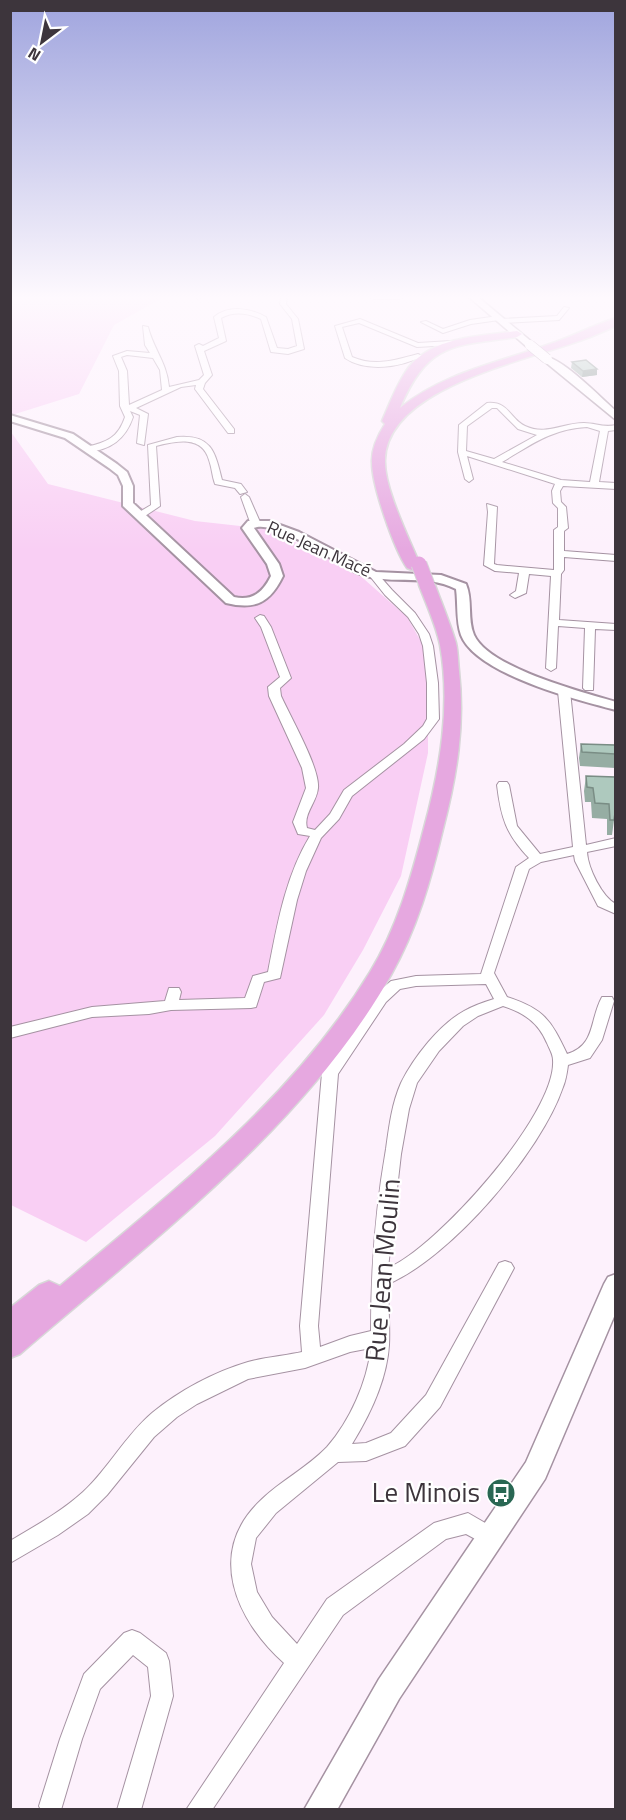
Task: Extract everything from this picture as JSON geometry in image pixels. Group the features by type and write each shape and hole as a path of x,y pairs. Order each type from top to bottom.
{"highway":[{"path":"10,1345 184,1197 277,1110 327,1049 381,973 406,921 420,882 445,785 454,707 448,644 382,480 378,461 382,434 407,382"},
{"path":"381,444 396,420 431,392 453,382"},
{"path":"10,1325 186,1178 257,1112 314,1050 345,1008 375,960 396,918 434,789 443,744 446,713 442,657 395,501 388,465 390,442 402,420 422,402 460,382"}],"main road":[{"path":"577,382 615,417"},
{"path":"319,1809 389,1689 536,1470 615,1284"}],"street":[{"path":"123,382 124,406 144,414 141,443"},
{"path":"165,382 166,390"},
{"path":"88,449 110,444 124,433 129,417 125,410 179,385 201,382 199,389 231,431"},
{"path":"469,479 462,452 463,425 490,405 499,406 521,427 544,435"},
{"path":"10,418 69,436 123,474 128,486 127,504 139,516 156,506 152,445 186,439 199,440 211,453 218,482 238,486 255,522"},
{"path":"495,462 544,435 566,426 587,425 604,430 615,427"},
{"path":"594,484 604,430"},
{"path":"462,452 560,483 615,486"},
{"path":"551,668 556,573 559,570 559,530 563,528 562,507 557,502 556,491 560,483"},
{"path":"490,506 493,507 493,512 489,565 495,568 556,573"},
{"name":"Rue Jean Macé","path":"139,516 216,590 230,600 239,603 255,602 263,597 277,576 273,564 248,528 255,522 314,544 374,575 443,578 454,582 462,587 467,636 485,655 527,678 615,706"},
{"path":"559,554 615,558"},
{"path":"515,595 521,593 525,571"},
{"path":"10,1033 92,1012 149,1009 172,998 251,1003 258,980 274,975 288,900 318,834 336,815 346,795 426,730 434,718 428,646 420,627 404,605 380,585 374,575"},
{"path":"260,618 266,627 286,678 274,687 275,696 308,768 312,788 298,822 302,831 318,834"},
{"path":"553,623 615,627"},
{"path":"589,688 590,625"},
{"path":"564,691 579,851 589,880 603,903 615,910"},
{"path":"503,785 507,822 518,840 537,859"},
{"path":"379,1280 390,1278 418,1259 502,1176 548,1108 561,1060 547,1025 527,1008 502,1001 487,973 519,876 524,867 537,859 615,842"},
{"path":"312,1358 309,1326 330,1073 381,998 396,985 416,981 489,979"},
{"name":"Rue Jean Moulin","path":"298,1660 281,1646 255,1609 240,1574 242,1547 251,1528 263,1512 335,1452 356,1417 374,1374 379,1358 379,1280 384,1217 398,1124 410,1083 435,1047 465,1017 502,1001"},
{"path":"561,1060 585,1054 595,1040 607,1001"},
{"path":"335,1452 343,1454 366,1452 398,1440 434,1401 505,1268"},
{"path":"10,1554 89,1500 130,1448 168,1413 237,1374 312,1358 346,1344 379,1339"},
{"path":"198,1809 335,1607 441,1530 468,1523 492,1538"},
{"path":"51,1806 71,1739 92,1682 132,1641 158,1661 162,1696 129,1809"}],"shaded area":[{"path":"12,382 85,382 79,394 12,415"},
{"path":"11,432 48,484 195,521 268,529 356,572 407,617 423,645 428,692 428,753 401,876 363,950 324,1015 215,1136 86,1242 11,1205"}],"building":[{"path":"581,744 615,745 615,754 582,752"},
{"path":"586,776 615,777 614,820 610,820 609,804 595,803 593,788 587,787"}],"place":[{"name":"Le Minois","path":"501,1493"}]}
